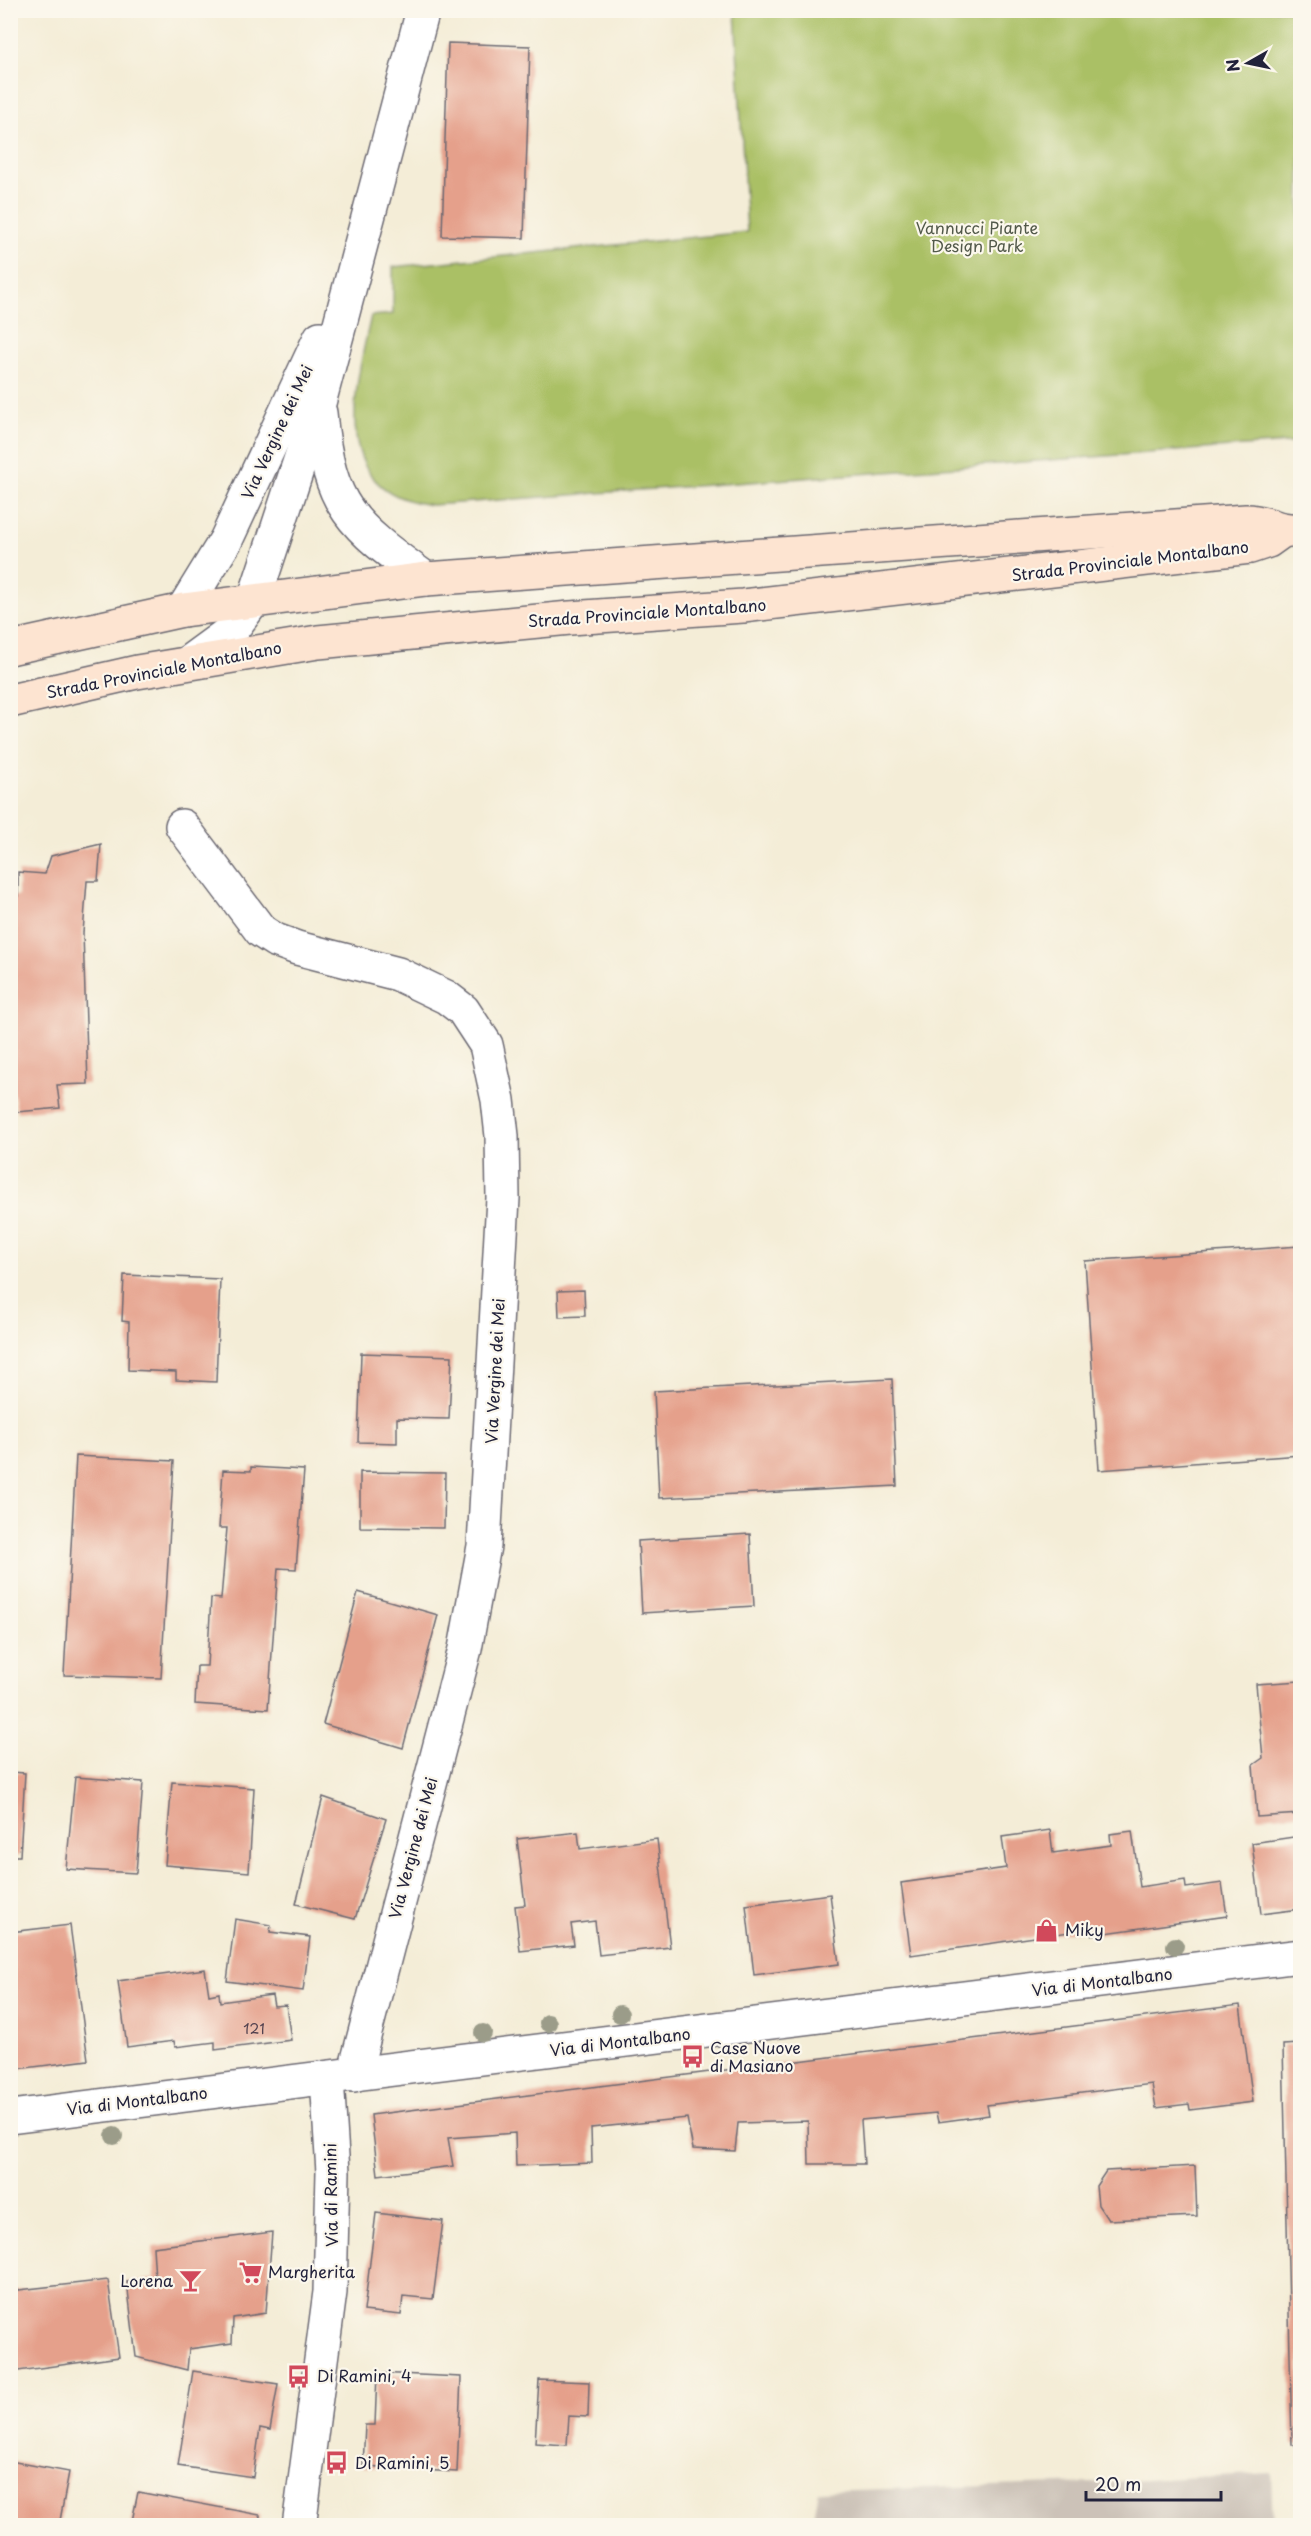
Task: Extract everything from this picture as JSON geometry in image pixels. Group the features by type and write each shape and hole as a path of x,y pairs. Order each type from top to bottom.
{"main road":[{"name":"Strada Provinciale Montalbano","path":"10,648 183,610 426,579 1246,521 1265,523 1291,531"},
{"name":"Strada Provinciale Montalbano","path":"10,701 190,661 387,634 753,605 1250,547 1291,531"}],"street":[{"name":"Via Vergine dei Mei","path":"190,661 231,631 254,600 319,403 423,10"},
{"name":"Via Vergine dei Mei","path":"183,610 236,520 361,249"},
{"name":"Via Vergine dei Mei","path":"319,403 324,453 330,474 349,513 377,543 426,579"},
{"name":"Via Vergine dei Mei","path":"182,826 252,922 274,940 398,974 446,997 463,1010 486,1045 498,1100 503,1198 484,1546 465,1649 341,2077"},
{"name":"Via di Montalbano","path":"10,2117 1300,1956"},
{"name":"Via di Ramini","path":"299,2526 330,2292 333,2182 341,2077"}],"shaded area":[{"path":"1271,2473 1273,2525 811,2525 818,2491 1093,2483"}],"green space":[{"name":"Vannucci Piante Design Park","path":"1286,10 1300,15 1300,442 432,505 398,497 376,481 362,459 356,433 355,404 359,374 371,316 393,314 393,267 747,232 735,11"}],"building":[{"path":"448,43 530,46 524,238 442,236"},
{"path":"101,844 98,881 87,881 83,933 88,1084 57,1085 60,1108 17,1112 10,1074 10,896 18,896 18,872 45,874 51,856"},
{"path":"1300,1246 1300,1455 1099,1470 1085,1261"},
{"path":"124,1275 220,1279 216,1382 176,1380 176,1372 128,1370 129,1322 122,1321"},
{"path":"584,1290 585,1316 559,1317 558,1291"},
{"path":"361,1353 452,1356 449,1419 397,1418 397,1443 358,1442"},
{"path":"892,1379 897,1486 659,1498 654,1391"},
{"path":"76,1456 174,1461 161,1678 64,1675"},
{"path":"251,1467 304,1470 296,1569 278,1568 268,1709 195,1704 197,1666 207,1666 211,1598 221,1599 227,1528 219,1528 223,1470 251,1471"},
{"path":"360,1472 445,1473 444,1528 360,1527"},
{"path":"750,1534 754,1606 642,1613 638,1541"},
{"path":"358,1592 438,1615 403,1748 323,1724"},
{"path":"1300,1681 1300,1814 1257,1817 1253,1765 1263,1758 1256,1684"},
{"path":"10,1772 25,1773 20,1856 10,1856"},
{"path":"75,1777 143,1782 136,1873 66,1869"},
{"path":"172,1782 254,1788 249,1872 165,1865"},
{"path":"323,1797 386,1819 355,1919 296,1904"},
{"path":"1050,1830 1053,1853 1111,1845 1110,1834 1132,1831 1140,1887 1185,1880 1186,1888 1222,1883 1227,1916 1091,1935 1090,1929 911,1955 901,1883 1006,1868 1002,1837"},
{"path":"578,1832 580,1849 657,1839 670,1947 599,1955 595,1921 571,1924 574,1945 520,1951 515,1906 525,1905 517,1839"},
{"path":"1300,1836 1300,1909 1261,1914 1252,1843"},
{"path":"830,1894 839,1964 754,1975 746,1905"},
{"path":"235,1919 271,1925 270,1932 310,1937 303,1991 227,1981"},
{"path":"70,1925 88,2060 10,2070 10,1932"},
{"path":"205,1969 209,1995 219,1993 220,2002 272,1995 274,2006 286,2005 291,2040 215,2050 215,2042 175,2047 174,2041 127,2047 118,1981"},
{"path":"1240,2005 1253,2102 1190,2110 1189,2104 1156,2108 1152,2084 987,2105 989,2115 938,2122 936,2113 861,2120 864,2164 809,2164 808,2121 738,2123 735,2151 693,2149 687,2118 591,2128 592,2163 516,2166 515,2133 448,2138 453,2166 378,2175 371,2115"},
{"path":"1300,2044 1300,2445 1292,2445 1283,2045"},
{"path":"1195,2166 1197,2216 1108,2220 1098,2205 1096,2186 1106,2171"},
{"path":"376,2213 443,2221 433,2299 403,2296 401,2315 364,2311"},
{"path":"272,2232 266,2313 233,2318 232,2343 189,2349 187,2370 136,2357 127,2282 155,2279 153,2247"},
{"path":"108,2280 119,2357 11,2372 10,2291"},
{"path":"193,2371 278,2384 270,2430 260,2428 253,2477 178,2466"},
{"path":"377,2373 461,2377 457,2472 363,2467 365,2425 375,2425"},
{"path":"539,2380 589,2382 588,2417 569,2416 567,2445 535,2443"},
{"path":"10,2461 69,2472 59,2526 10,2526"},
{"path":"138,2492 260,2515 259,2526 131,2526"},
{"path":"311,2522 345,2524 345,2526 311,2526"}],"place":[{"name":"Miky","path":"1047,1930"},
{"name":"Case Nuove di Masiano","path":"692,2057"},
{"name":"Margherita","path":"250,2272"},
{"name":"Lorena","path":"191,2281"},
{"name":"Di Ramini, 4","path":"299,2376"},
{"name":"Di Ramini, 5","path":"337,2463"}]}
